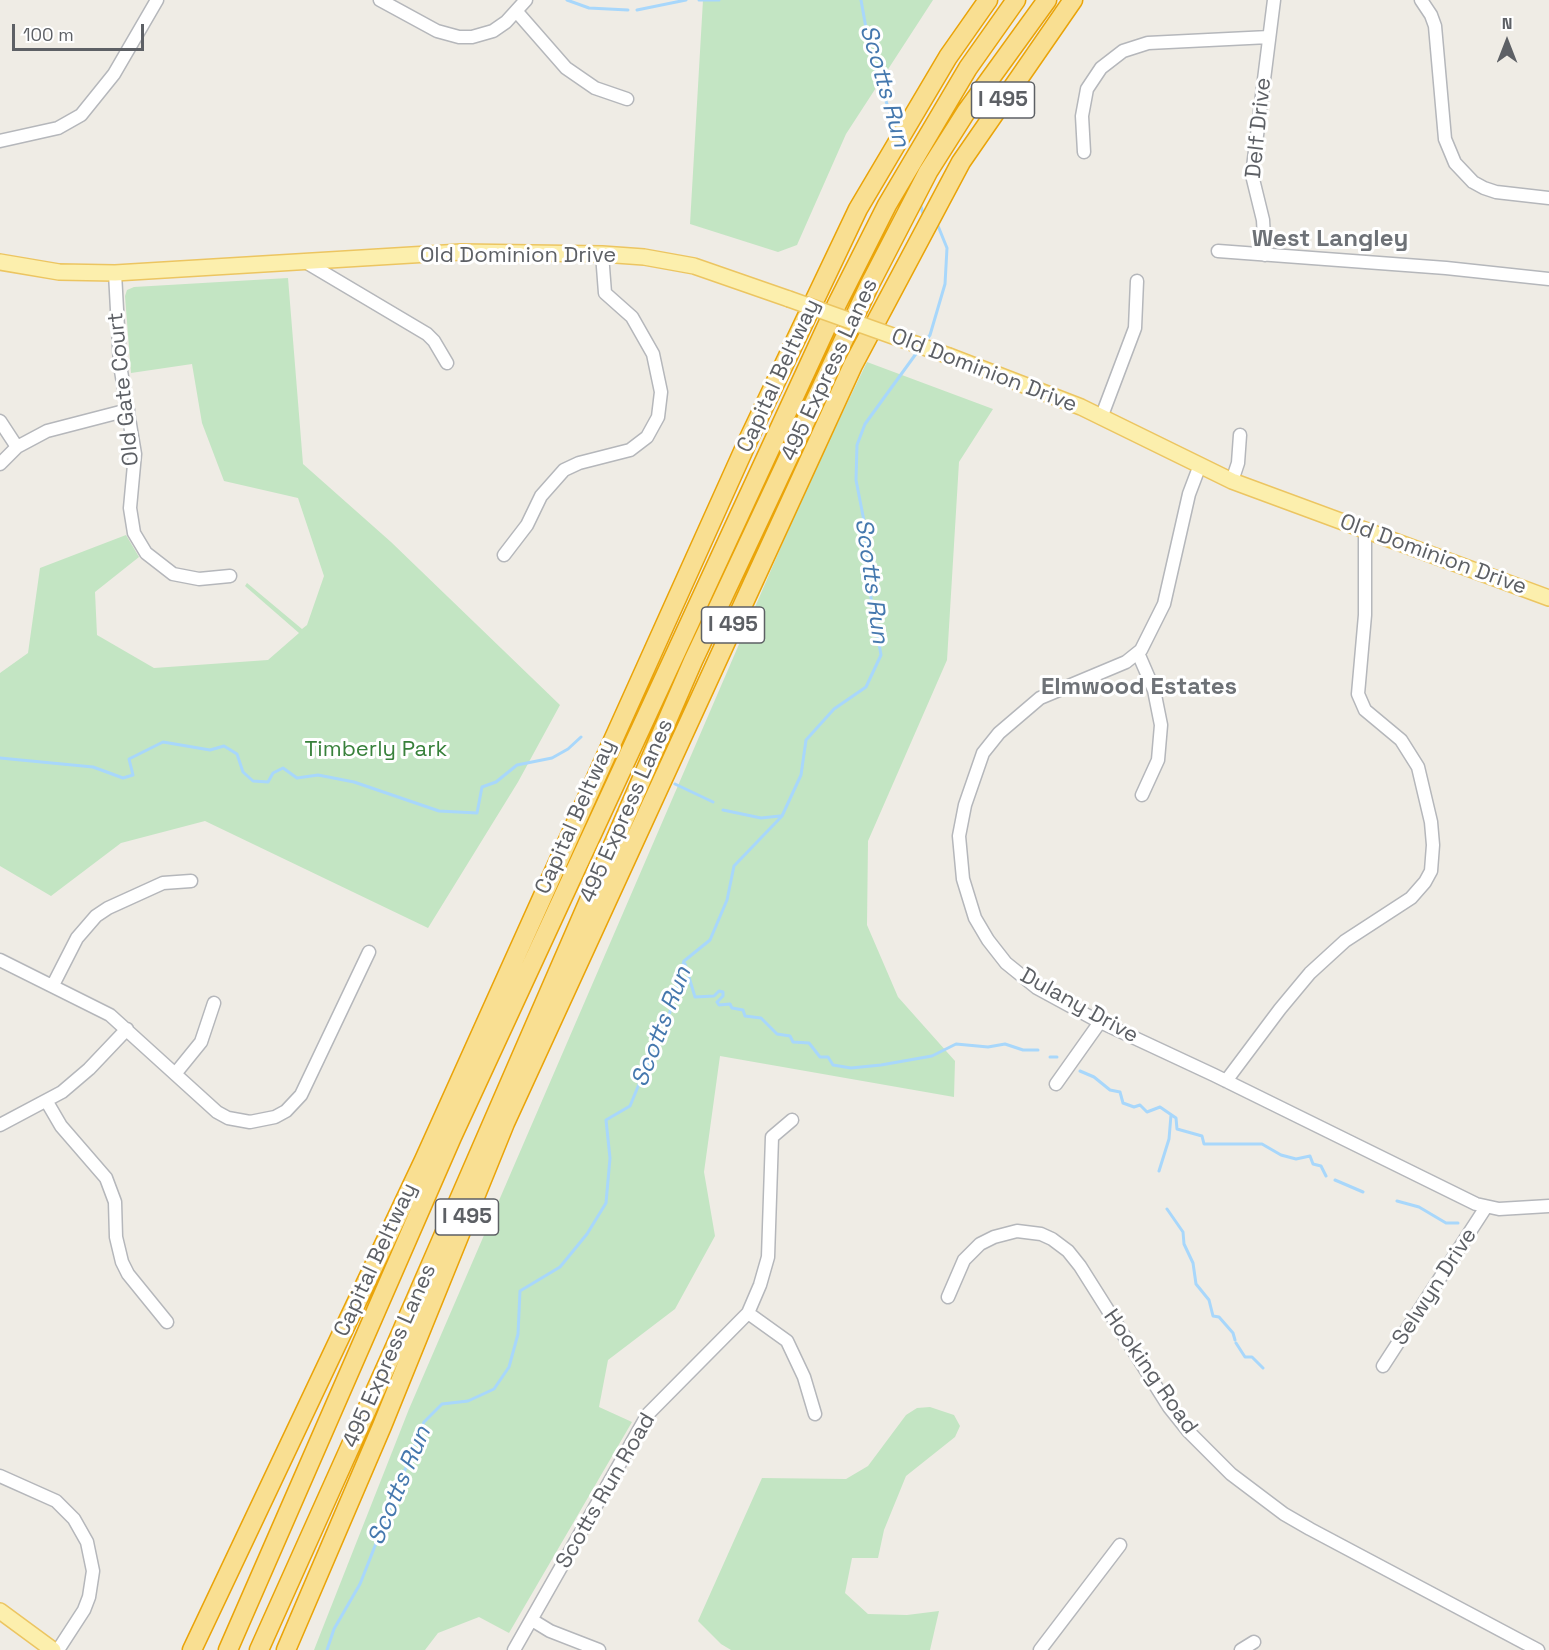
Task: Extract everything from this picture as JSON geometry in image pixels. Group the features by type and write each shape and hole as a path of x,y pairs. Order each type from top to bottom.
{"highway":[{"name":"Capital Beltway","path":"192,1650 424,1160 750,436 877,174 912,115 988,0"},
{"name":"495 Express Lanes","path":"228,1650 452,1137 823,334 887,205 968,68 1016,0"},
{"name":"495 Express Lanes","path":"259,1650 688,671 896,233 928,172 966,112 1047,0"},
{"name":"I 495","path":"286,1650 505,1124 843,386 977,138 1074,0"},
{"path":"215,1650 277,1537"},
{"path":"293,1650 328,1553"}],"main road":[{"name":"Old Dominion Drive","path":"0,262 59,272 115,273 479,252 602,254 644,257 694,266 1045,391 1232,481 1549,598"},
{"path":"0,1611 53,1650"}],"street":[{"path":"0,141 58,128 81,114 114,74 157,0"},
{"path":"380,0 437,31 459,37 472,37 493,31 517,12 526,0"},
{"name":"Delf Drive","path":"1265,255 1263,220 1252,186 1252,175 1274,0"},
{"path":"1420,0 1431,15 1435,26 1445,139 1455,163 1473,182 1484,188 1497,192 1549,198"},
{"path":"517,12 551,53 572,73 595,87 627,99"},
{"path":"1084,152 1082,116 1088,89 1101,68 1122,51 1148,43 1269,37"},
{"path":"1218,251 1446,268 1549,279"},
{"path":"504,555 527,525 541,496 564,470 579,463 630,450 647,437 658,417 661,392 653,354 632,317 605,293 602,254"},
{"path":"304,261 427,334 440,348 447,363"},
{"name":"Old Gate Court","path":"115,273 118,345 135,454 131,519 138,541 154,562 172,574 199,579 230,576"},
{"path":"1101,418 1135,328 1137,281"},
{"path":"0,464 17,447 47,431 128,410"},
{"path":"0,421 17,447"},
{"path":"1232,481 1238,463 1240,435"},
{"name":"Dulany Drive","path":"1200,465 1189,494 1164,604 1148,641 1126,662 1040,698 999,733 977,766 959,829 960,853 969,900 984,934 996,952 1037,988 1100,1022 1226,1081 1440,1188 1486,1207 1499,1209 1549,1206"},
{"path":"1226,1081 1310,973 1344,941 1411,898 1431,871 1433,845 1431,822 1418,767 1401,740 1365,710 1358,694 1365,615 1365,530"},
{"path":"1138,653 1154,690 1161,725 1158,760 1142,795"},
{"path":"53,985 77,938 96,916 108,908 163,883 191,881"},
{"path":"0,960 93,1005 127,1029 209,1106 228,1118 250,1122 264,1120 286,1111 302,1095 369,952"},
{"path":"175,1074 201,1042 214,1003"},
{"path":"1056,1084 1100,1022"},
{"path":"0,1125 47,1102 77,1081 127,1029"},
{"path":"47,1102 61,1126 106,1178 115,1202 116,1237 122,1262 128,1274 167,1322"},
{"name":"Scotts Run Road","path":"514,1650 648,1414 748,1313 760,1285 768,1257 772,1137 792,1120"},
{"name":"Selwyn Drive","path":"1383,1366 1486,1207"},
{"name":"Hooking Road","path":"948,1297 961,1266 980,1244 1000,1234 1017,1231 1052,1239 1068,1251 1080,1266 1169,1407 1196,1439 1231,1474 1284,1514 1310,1529 1538,1650"},
{"path":"748,1313 787,1341 804,1377 815,1414"},
{"path":"0,1476 56,1501 74,1519 87,1542 93,1571 89,1597 84,1610 58,1650"},
{"path":"1040,1650 1120,1545"},
{"path":"532,1620 550,1631 599,1650"},
{"path":"1241,1650 1254,1642"}],"green space":[{"path":"703,0 933,0 846,134 797,245 778,252 690,224"},
{"name":"Timberly Park","path":"288,278 303,464 391,542 560,705 518,782 428,928 205,821 121,843 51,896 0,866 0,673 28,653 40,568 126,535 139,557 95,592 97,635 154,668 268,660 299,633 245,586 247,583 302,629 307,625 324,576 298,498 224,481 202,423 192,364 131,373 125,296 127,290 134,287"},
{"path":"867,362 993,409 959,462 947,660 868,841 867,925 898,997 955,1061 954,1097 720,1056 704,1172 715,1236 675,1309 608,1360 599,1407 632,1422 509,1633 479,1617 438,1633 425,1650 314,1650 409,1409 809,482"},
{"path":"930,1407 954,1415 960,1426 955,1437 906,1476 884,1530 878,1558 852,1558 845,1593 868,1614 907,1615 939,1611 930,1650 731,1650 721,1644 698,1621 762,1478 846,1479 868,1466 906,1415 917,1408"}],"waterway":[{"path":"567,0 589,8 628,10"},
{"path":"637,10 686,0"},
{"path":"699,0 719,0"},
{"name":"Scotts Run","path":"861,0 871,56 896,131"},
{"name":"Scotts Run","path":"920,203 924,217"},
{"name":"Scotts Run","path":"924,343 930,335 945,284 947,248 936,221"},
{"name":"Scotts Run","path":"327,1650 334,1629 360,1584 424,1422 442,1404 468,1401 494,1389 509,1367 518,1334 520,1291 560,1267 587,1234 606,1203 610,1158 606,1120 630,1106 646,1067 663,1037 684,961 710,940 727,900 734,866 782,816 801,775 806,740 834,709 866,687 881,655 867,575 865,526 856,480 857,445 865,424 918,351"},
{"path":"0,758 93,767 123,778 133,775 129,759 163,742 210,750 224,746 237,754 243,772 253,781 268,782 273,773 283,768 297,778 318,775 354,782 439,811 477,813 482,787 496,782 517,765 552,758 568,749 581,737"},
{"path":"675,784 713,802"},
{"path":"723,810 761,818 780,816"},
{"path":"685,964 695,997 714,996 719,991 723,992 723,996 717,1002 719,1005 730,1004 732,1008 743,1010 745,1016 761,1018 777,1034 790,1036 793,1042 809,1043 820,1057 828,1057 833,1065 851,1068 881,1065 932,1056 956,1044 988,1047 1005,1044 1023,1050 1038,1050"},
{"path":"1050,1057 1057,1057"},
{"path":"1080,1071 1094,1077 1110,1090 1120,1092 1123,1103 1134,1107 1140,1105 1147,1112 1160,1107 1176,1118 1177,1129 1202,1136 1204,1144 1262,1144 1281,1155 1296,1159 1310,1156 1313,1164 1321,1166 1326,1176"},
{"path":"1159,1171 1169,1139 1171,1115"},
{"path":"1335,1180 1363,1192"},
{"path":"1397,1201 1419,1207 1446,1223 1458,1223"},
{"path":"1167,1209 1183,1232 1184,1244 1193,1263 1196,1284 1209,1300 1213,1316 1219,1317 1233,1333 1235,1340"},
{"path":"1236,1343 1245,1357 1252,1357 1263,1368"}],"district":[{"name":"West Langley","path":"1330,239"},
{"name":"Elmwood Estates","path":"1139,687"}]}
